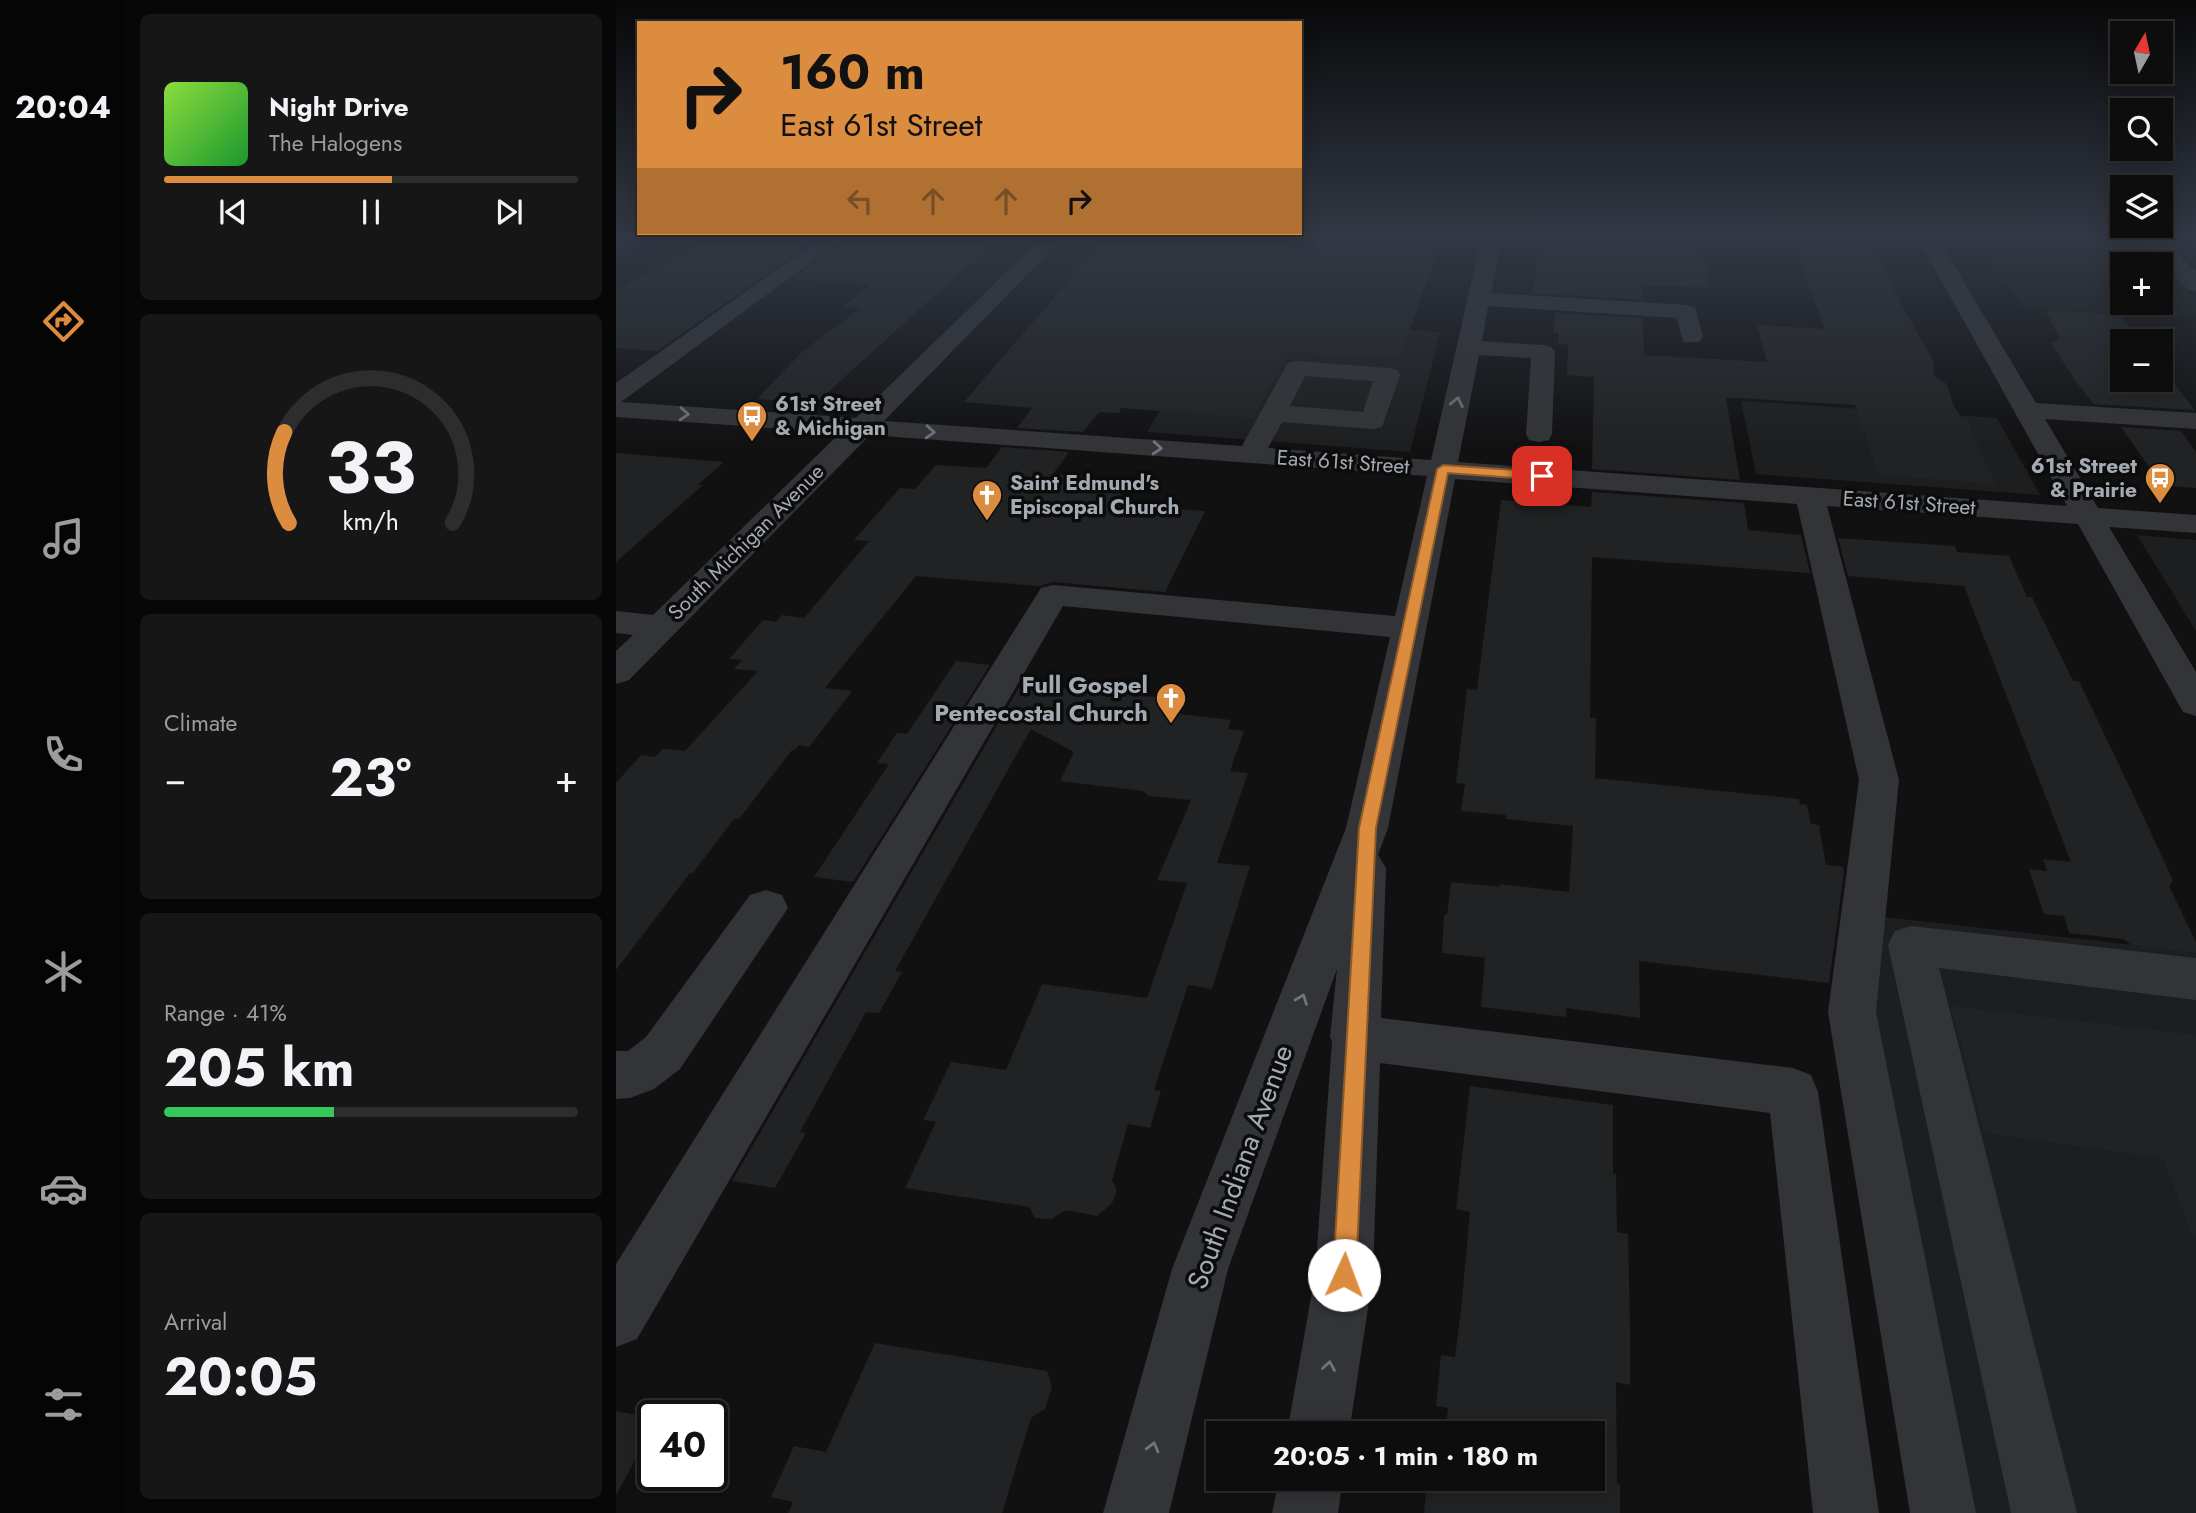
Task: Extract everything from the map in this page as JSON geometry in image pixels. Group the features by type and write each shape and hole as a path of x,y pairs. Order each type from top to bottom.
{"street":[{"path":"616,395 739,306"},
{"name":"South Michigan Avenue","path":"616,672 984,306"},
{"name":"South Indiana Avenue","path":"1320,1421 1344,1275 1354,1037 1367,828 1477,306"},
{"path":"1584,306 1687,312 1691,337"},
{"path":"1967,306 2196,703"},
{"path":"1469,346 1543,352 1539,434"},
{"name":"East 61st Street","path":"616,409 2196,524"},
{"path":"2027,410 2196,421"},
{"path":"1251,455 1273,413"},
{"path":"1810,495 1880,780 1852,1012 1942,1513"},
{"path":"616,1318 1053,595 1409,628"},
{"path":"616,622 662,627"},
{"name":"South Indiana Avenue","path":"1136,1513 1200,1269 1367,828"},
{"path":"616,1075 626,1076 646,1069 663,1053 766,908"},
{"path":"2044,1513 1911,946 2196,979"},
{"path":"1354,1037 1793,1092 1846,1513"},
{"path":"1305,1513 1309,1491"}],"shaded area":[{"path":"2021,306 2110,306 2110,313 2023,308"},
{"path":"2173,306 2196,306 2196,317 2158,315 2173,315"},
{"path":"1218,317 1440,332 1410,452 1147,432"},
{"path":"1741,401 1997,418 2040,495 1756,474"},
{"path":"2137,535 2196,540 2196,631 2145,548"},
{"path":"1884,917 2196,952 2196,1513 1943,1513 1852,1012"}],"building":[{"path":"616,306 722,306 657,351 616,348"},
{"path":"923,306 816,403 757,399 803,351 861,308 842,307"},
{"path":"1047,306 1418,306 1399,359 1290,352 1253,418 1121,408 1119,413 1099,412 1083,432 1017,428 1032,408 964,402"},
{"path":"1816,306 1902,306 1934,362 1933,375 1947,384 1953,404 1963,421 1967,421 1996,484 1878,475 1855,405 1738,398 1726,398 1740,480 1592,469 1594,377 1567,375 1568,345 1558,344 1559,334 1553,332 1555,313 1643,318 1644,355 1767,362 1757,325 1824,329"},
{"path":"2045,310 2120,315 2131,329 2110,329 2110,392 2173,392 2173,383 2195,410 2094,404 2051,343 2060,339"},
{"path":"2121,427 2181,431 2196,452 2196,488 2170,486 2161,475 2154,474"},
{"path":"1002,447 1069,452 1053,474 1130,480 1115,504 1205,511 1165,592 1053,582 1039,586 916,576 825,688 852,691 809,747 799,745 792,750 739,819 734,819 693,873 690,873 616,970 616,783 641,755 655,757 663,749 685,751 758,671 734,669 742,660 729,659 763,620 776,622 782,615 804,618 869,541 854,540 900,488 915,489 936,465 986,468"},
{"path":"616,453 724,462 698,485 703,485 616,562"},
{"path":"1592,492 1744,503 1748,530 1801,535 1810,573 1592,557 1590,718 1596,718 1595,778 1799,799 1800,804 1807,805 1811,824 1819,825 1826,865 1843,867 1844,872 1829,983 1639,961 1640,1018 1566,1008 1566,1017 1481,1007 1485,958 1442,953 1444,915 1447,915 1451,882 1569,892 1573,826 1461,811 1465,784 1456,783 1467,689 1477,690 1501,500 1591,507"},
{"path":"1838,538 1955,546 1957,552 2009,556 2027,597 2032,597 2073,681 2079,681 2130,788 2173,880 2169,886 2196,942 2196,953 2132,945 2123,939 2069,933 2064,916 2044,914 2029,869 2047,871 2043,859 2071,862 1964,586 1848,576"},
{"path":"956,661 990,665 853,882 814,877 889,764 877,763 897,733 907,734"},
{"path":"1021,684 1177,699 1171,713 1231,720 1228,729 1244,731 1230,771 1248,773 1217,863 1250,866 1212,989 1188,985 1154,1090 1161,1091 1150,1128 1128,1124 1112,1180 1117,1191 1112,1203 1097,1216 1066,1210 1051,1219 1035,1218 1029,1207 905,1188 936,1122 923,1120 951,1062 1006,1070 1042,984 1147,998 1187,883 1157,880 1191,800 1060,781 1074,752 1031,729 895,971 902,972 879,1013 866,1012 800,1132 806,1133 775,1188 732,1181"},
{"path":"1951,1006 2196,1035 2196,1237 2193,1238 2163,1158 1984,1133"},
{"path":"1470,1086 1613,1105 1613,1174 1616,1174 1617,1232 1628,1234 1630,1327 1630,1385 1616,1382 1620,1513 1424,1513 1426,1491 1605,1491 1605,1421 1446,1421 1448,1408 1436,1406 1441,1355 1455,1357 1461,1310 1470,1212 1456,1209"},
{"path":"875,1343 1047,1371 1052,1387 1045,1409 1031,1418 1002,1513 788,1513 793,1502 771,1497 794,1446 826,1452"},
{"path":"616,1411 637,1415 637,1457 616,1495"}],"place":[{"name":"61st Street & Michigan","path":"752,443"},
{"name":"61st Street & Prairie","path":"2160,505"},
{"name":"Saint Edmund's Episcopal Church","path":"987,522"},
{"name":"Full Gospel Pentecostal Church","path":"1171,725"}],"route":[{"path":"1344,1275 1354,1037 1367,828 1443,469 1542,476"}]}
